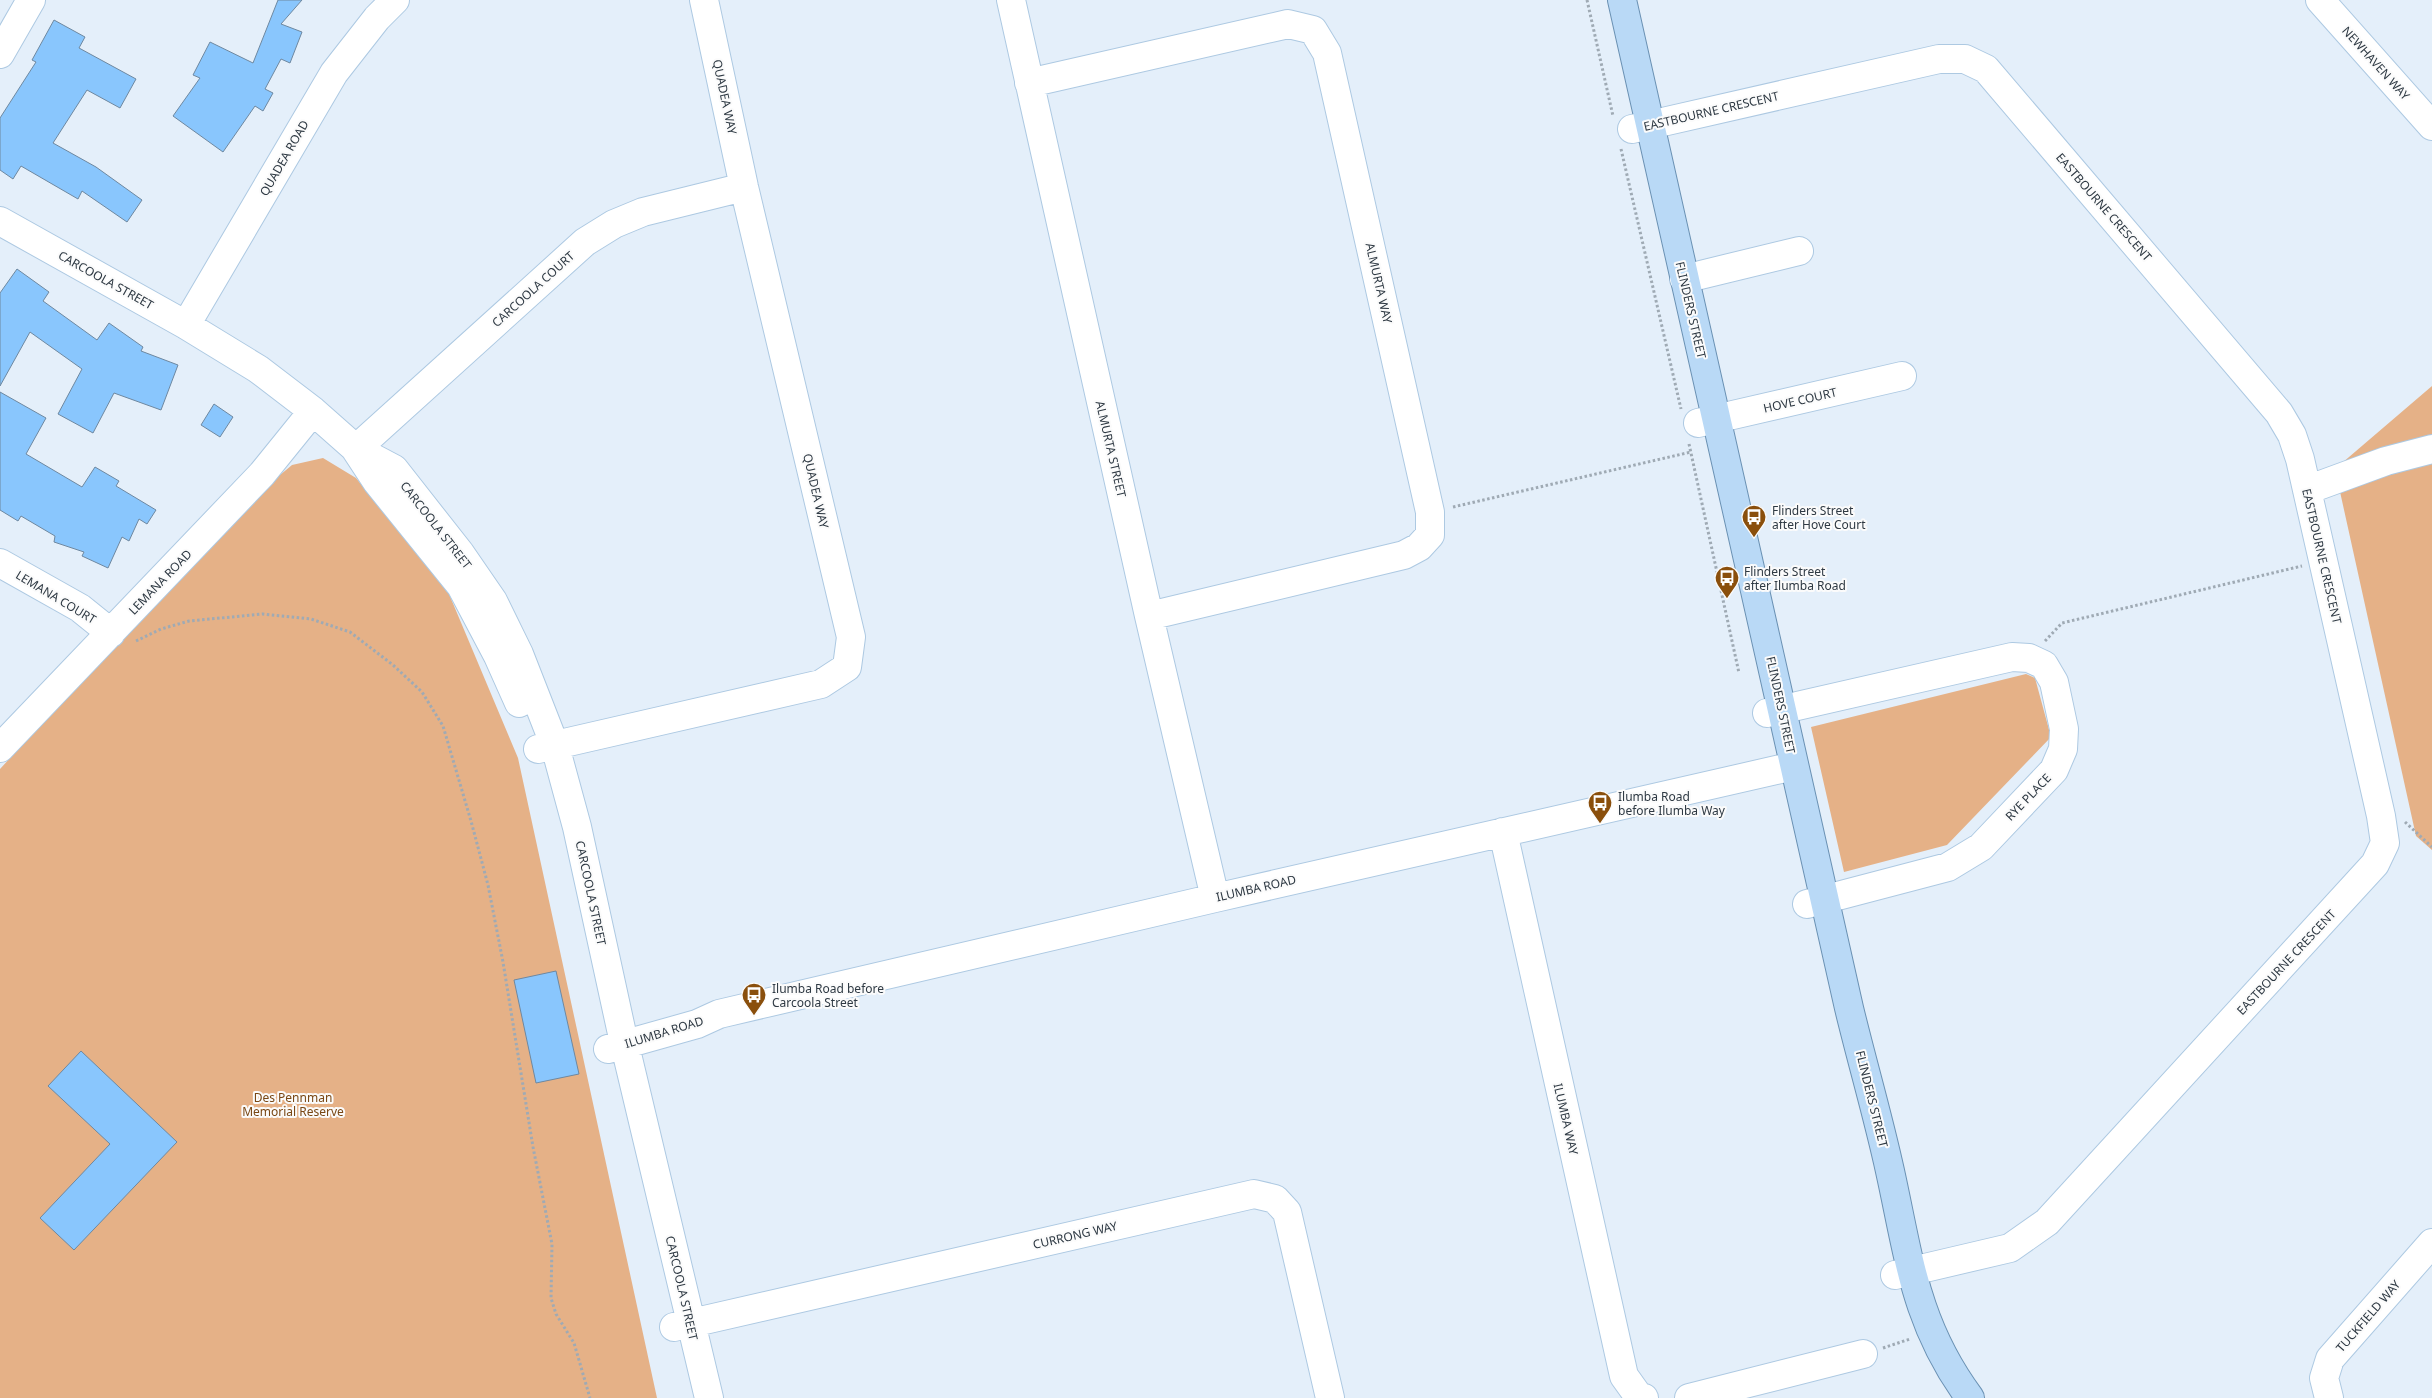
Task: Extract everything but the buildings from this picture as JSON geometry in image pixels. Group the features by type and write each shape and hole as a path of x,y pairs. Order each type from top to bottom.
{"main road":[{"name":"FLINDERS STREET","path":"1605,0 1629,128 1696,425 1774,711 1816,902 1889,1169 1913,1338 1948,1398"},
{"name":"FLINDERS STREET","path":"1622,0 1629,128 1684,279 1696,425"},
{"name":"FLINDERS STREET","path":"1903,1273 1936,1346 1970,1398"}],"street":[{"path":"0,54 31,0"},
{"name":"QUADEA ROAD","path":"186,325 334,73 377,18 395,0"},
{"name":"QUADEA WAY","path":"546,747 821,684 848,668 850,637 744,187 704,0"},
{"name":"ALMURTA STREET","path":"1011,0 1149,616 1215,898"},
{"name":"NEWHAVEN WAY","path":"2320,0 2432,126"},
{"name":"ALMURTA WAY","path":"1030,83 1288,24 1313,30 1327,53 1430,512 1430,535 1419,547 1404,555 1149,616"},
{"name":"EASTBOURNE CRESCENT","path":"1629,128 1939,59 1965,59 1986,69 2279,413 2292,435 2324,561 2382,824 2385,843 2375,864 2047,1222 2010,1248 1903,1273"},
{"name":"CARCOOLA COURT","path":"356,449 585,242 614,224 643,212 744,187"},
{"name":"CARCOOLA STREET","path":"0,220 186,325 258,369 313,411 356,449 394,470 460,553 492,601 519,654 546,747 577,827 614,1039 682,1325 709,1398"},
{"path":"1684,279 1746,270 1790,258"},
{"name":"HOVE COURT","path":"1696,425 1902,376"},
{"name":"LEMANA ROAD","path":"0,748 120,640 262,474 313,411"},
{"path":"2307,490 2386,461 2432,449"},
{"name":"LEMANA COURT","path":"0,563 80,608 120,640"},
{"path":"1774,711 2012,657 2029,658"},
{"name":"RYE PLACE","path":"1816,902 1948,867 1966,858 1981,847 2054,770 2063,749 2064,729 2054,682 2044,666 2029,658"},
{"name":"ILUMBA ROAD","path":"614,1039 697,1024 718,1014 1215,898 1787,768"},
{"name":"ILUMBA WAY","path":"1502,832 1624,1376 1639,1397 1644,1398"},
{"name":"CURRONG WAY","path":"682,1325 1254,1194 1275,1199 1287,1212 1330,1398"},
{"name":"TUCKFIELD WAY","path":"2329,1398 2324,1378 2330,1359 2432,1243"},
{"name":"CARCOOLA STREET","path":"682,1325 690,1398"},
{"path":"1689,1398 1863,1354"}],"path":[{"path":"1587,0 1629,128 1696,425 1691,452 1738,673"},
{"path":"1430,512 1691,452"},
{"path":"2029,658 2062,623 2324,561"},
{"path":"120,640 136,641 162,629 189,621 263,614 311,619 350,632 393,665 422,692 443,726 456,766 488,886 503,962 533,1147 552,1244 551,1298 556,1314 574,1343 590,1398"},
{"path":"2382,824 2404,821 2432,847"},
{"path":"1863,1354 1913,1338"}],"green space":[{"path":"2432,386 2432,850 2416,836 2335,469"},
{"name":"Des Pennman Memorial Reserve","path":"323,458 356,478 449,594 518,758 657,1398 0,1398 0,769 243,506 292,465"},
{"path":"2026,674 2035,678 2051,737 1947,845 1844,872 1811,727"}],"place":[{"name":"Flinders Street after Hove Court","path":"1754,538"},
{"name":"Flinders Street after Ilumba Road","path":"1727,599"},
{"name":"Ilumba Road before Ilumba Way","path":"1600,824"},
{"name":"Ilumba Road before Carcoola Street","path":"754,1016"}]}
